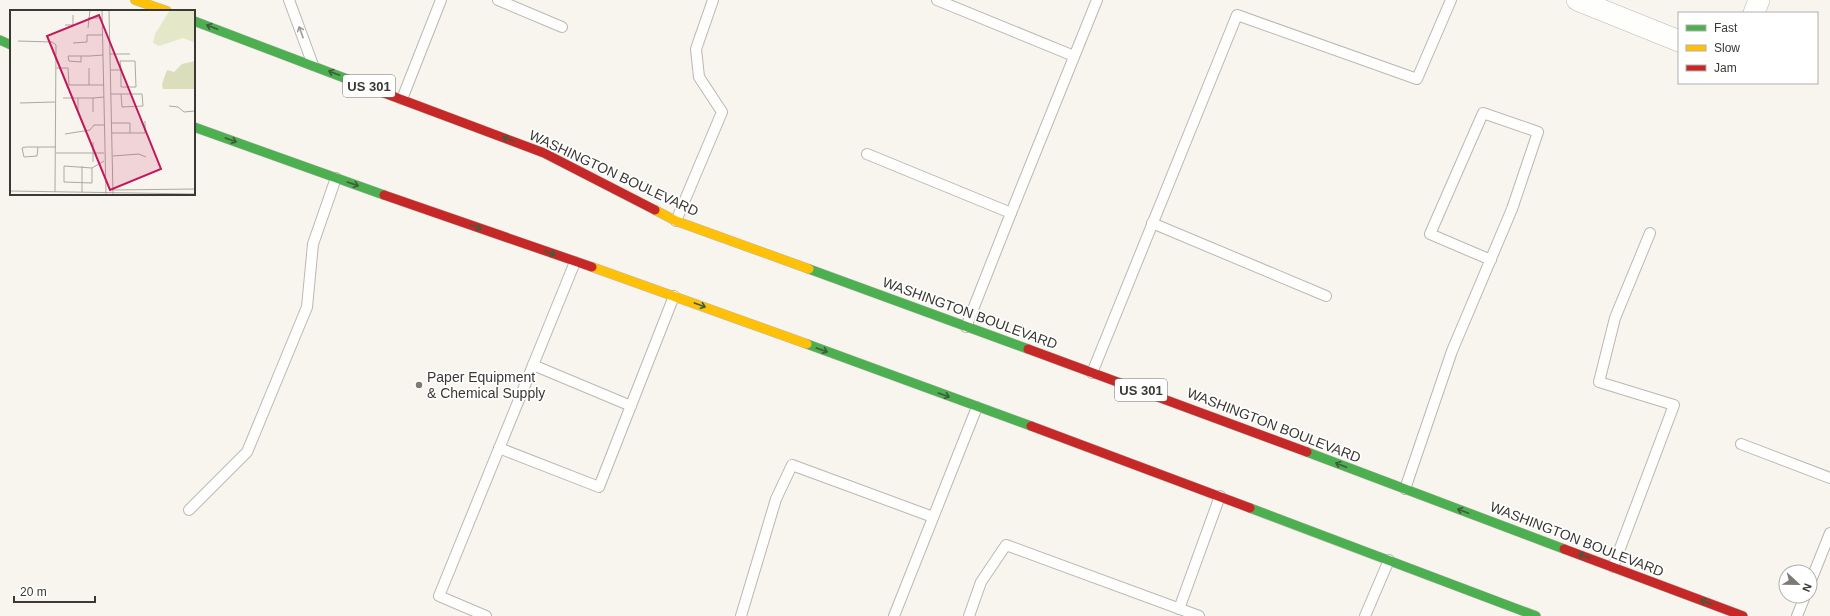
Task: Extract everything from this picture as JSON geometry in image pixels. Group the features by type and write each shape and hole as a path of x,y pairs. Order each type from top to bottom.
{"main road":[{"path":"135,0 164,10"},
{"name":"WASHINGTON BOULEVARD","path":"195,20 544,154 676,221 1092,373 1743,616"},
{"path":"0,40 10,45"},
{"path":"195,127 674,296 1220,496 1536,616"}],"street":[{"path":"1577,0 1678,42"},
{"path":"1754,12 1759,0"}],"lane":[{"path":"289,0 312,65"},
{"path":"402,99 441,0"},
{"path":"498,0 562,26"},
{"path":"676,221 722,112 699,77 696,49 713,0"},
{"path":"937,0 1074,56"},
{"path":"966,327 1097,0"},
{"path":"1092,373 1237,15 1417,79 1451,0"},
{"path":"1405,489 1452,351 1491,260 1512,209 1538,132 1484,113 1430,234 1491,260"},
{"path":"867,154 1011,213"},
{"path":"189,510 247,452 306,307 313,244 336,178"},
{"path":"1152,223 1326,296"},
{"path":"1613,567 1674,405 1599,382 1615,318 1650,233"},
{"path":"486,616 438,596 575,262"},
{"path":"499,448 599,487 674,296"},
{"path":"533,365 631,406"},
{"path":"894,616 977,407"},
{"path":"1741,444 1830,478"},
{"path":"741,616 776,500 792,465 934,517"},
{"path":"1179,608 1220,496"},
{"path":"1818,564 1830,533"},
{"path":"969,616 981,582 1006,545 1199,616"},
{"path":"1365,616 1389,560"},
{"path":"1797,616 1802,604"}],"traffic: fast":[{"path":"195,21 384,93"},
{"path":"0,40 10,45"},
{"path":"195,127 384,195"},
{"path":"809,269 1028,349"},
{"path":"807,344 1031,426"},
{"path":"1307,452 1564,549"},
{"path":"1250,508 1536,616"}],"traffic: slow":[{"path":"135,0 164,10"},
{"path":"655,210 676,221 809,269"},
{"path":"592,267 807,344"}],"traffic: jam":[{"path":"384,93 544,153 655,210"},
{"path":"384,195 592,267"},
{"path":"1028,349 1307,452"},
{"path":"1031,426 1250,508"},
{"path":"1564,549 1743,616"}],"place":[{"name":"Paper Equipment & Chemical Supply","path":"419,385"}]}
